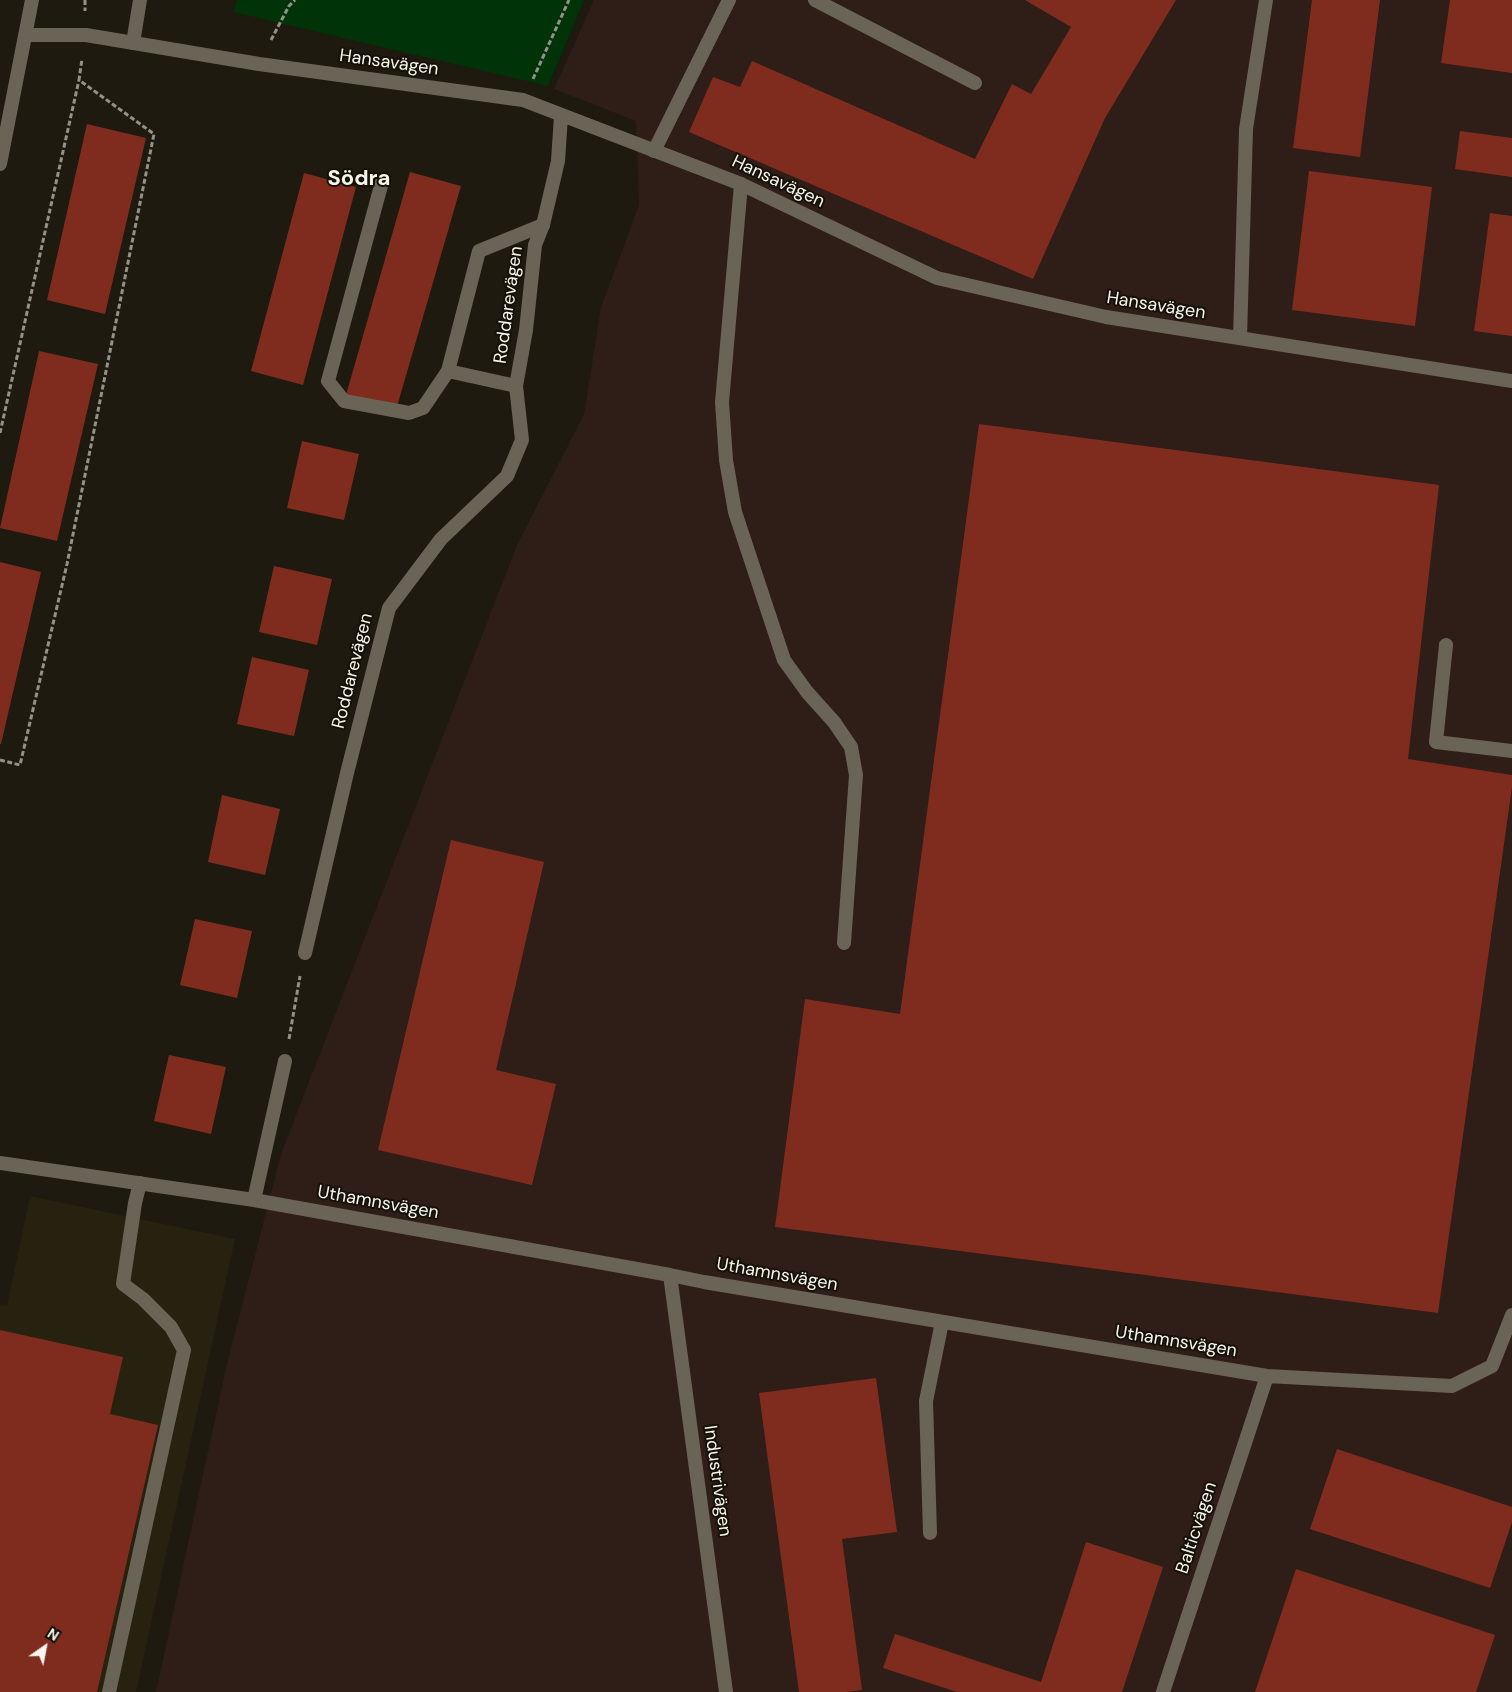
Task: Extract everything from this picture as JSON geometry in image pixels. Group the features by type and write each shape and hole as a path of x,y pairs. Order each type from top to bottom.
{"street":[{"path":"0,164 32,0"},
{"path":"133,43 140,0"},
{"path":"654,151 729,0"},
{"path":"815,0 975,83"},
{"path":"1240,338 1246,128 1266,0"},
{"name":"Hansavägen","path":"26,35 86,36 259,64 523,100 741,184 937,278 1106,317 1512,381"},
{"name":"Roddarevägen","path":"305,953 340,802 389,608 441,539 507,476 522,440 516,386 526,330 535,246 543,226 558,162 561,116"},
{"path":"382,182 328,381 344,401 409,413 423,408 448,371 479,251 543,226"},
{"path":"741,184 722,402 726,460 735,512 784,660 807,692 834,722 851,747 856,776 844,943"},
{"path":"448,371 516,386"},
{"path":"1446,645 1436,742 1512,751"},
{"path":"254,1200 285,1061"},
{"name":"Uthamnsvägen","path":"0,1163 254,1200 704,1282 1267,1376 1452,1386 1492,1366 1512,1315"},
{"path":"110,1692 184,1350 171,1327 143,1299 123,1284 135,1203 140,1183"},
{"name":"Industrivägen","path":"670,1275 726,1692"},
{"path":"930,1534 926,1401 942,1322"},
{"name":"Balticvägen","path":"1163,1692 1267,1376"}],"path":[{"path":"259,64 289,6 295,0"},
{"path":"523,100 569,0"},
{"path":"0,433 79,80 86,36"},
{"path":"0,760 20,765 67,564 154,134 79,80"},
{"path":"285,1061 305,953"}],"shaded area":[{"path":"594,0 1512,0 1512,1692 156,1692 226,1368 281,1154 517,545 584,414 601,307 639,205 636,121 554,89"},
{"path":"30,1196 235,1239 136,1692 0,1692 0,1305 7,1306"}],"green space":[{"path":"237,0 584,0 548,86 233,12"}],"building":[{"path":"1025,0 1176,0 1105,118 1033,279 689,132 713,77 740,87 752,61 975,159 1012,84 1031,94 1071,27"},
{"path":"1312,0 1380,0 1360,157 1293,148"},
{"path":"1450,0 1512,0 1512,73 1441,63"},
{"path":"87,124 146,138 105,314 47,300"},
{"path":"1460,131 1512,138 1512,177 1455,169"},
{"path":"1309,171 1432,187 1415,326 1292,310"},
{"path":"410,172 461,186 396,410 346,395"},
{"path":"304,173 356,187 303,385 251,371"},
{"path":"1490,213 1512,216 1512,336 1474,331"},
{"path":"39,351 98,364 57,541 0,528"},
{"path":"979,424 1439,485 1408,759 1512,775 1512,787 1438,1313 775,1227 805,999 900,1014"},
{"path":"302,441 359,454 344,520 287,508"},
{"path":"0,562 41,572 1,744 0,744"},
{"path":"274,566 332,579 317,645 259,632"},
{"path":"252,657 309,670 294,736 237,724"},
{"path":"222,795 280,809 265,875 208,862"},
{"path":"451,840 544,862 496,1070 556,1084 532,1185 378,1150"},
{"path":"195,919 252,931 237,998 180,985"},
{"path":"169,1055 226,1067 211,1134 154,1121"},
{"path":"0,1330 123,1357 110,1414 158,1425 97,1692 0,1692"},
{"path":"876,1378 897,1532 842,1539 862,1690 799,1692 759,1393"},
{"path":"1337,1449 1512,1507 1512,1522 1490,1588 1310,1529"},
{"path":"1086,1542 1163,1567 1122,1692 957,1692 883,1668 895,1634 1041,1682"},
{"path":"1296,1569 1495,1635 1476,1692 1255,1692"}],"district":[{"name":"Södra","path":"359,179"}]}
